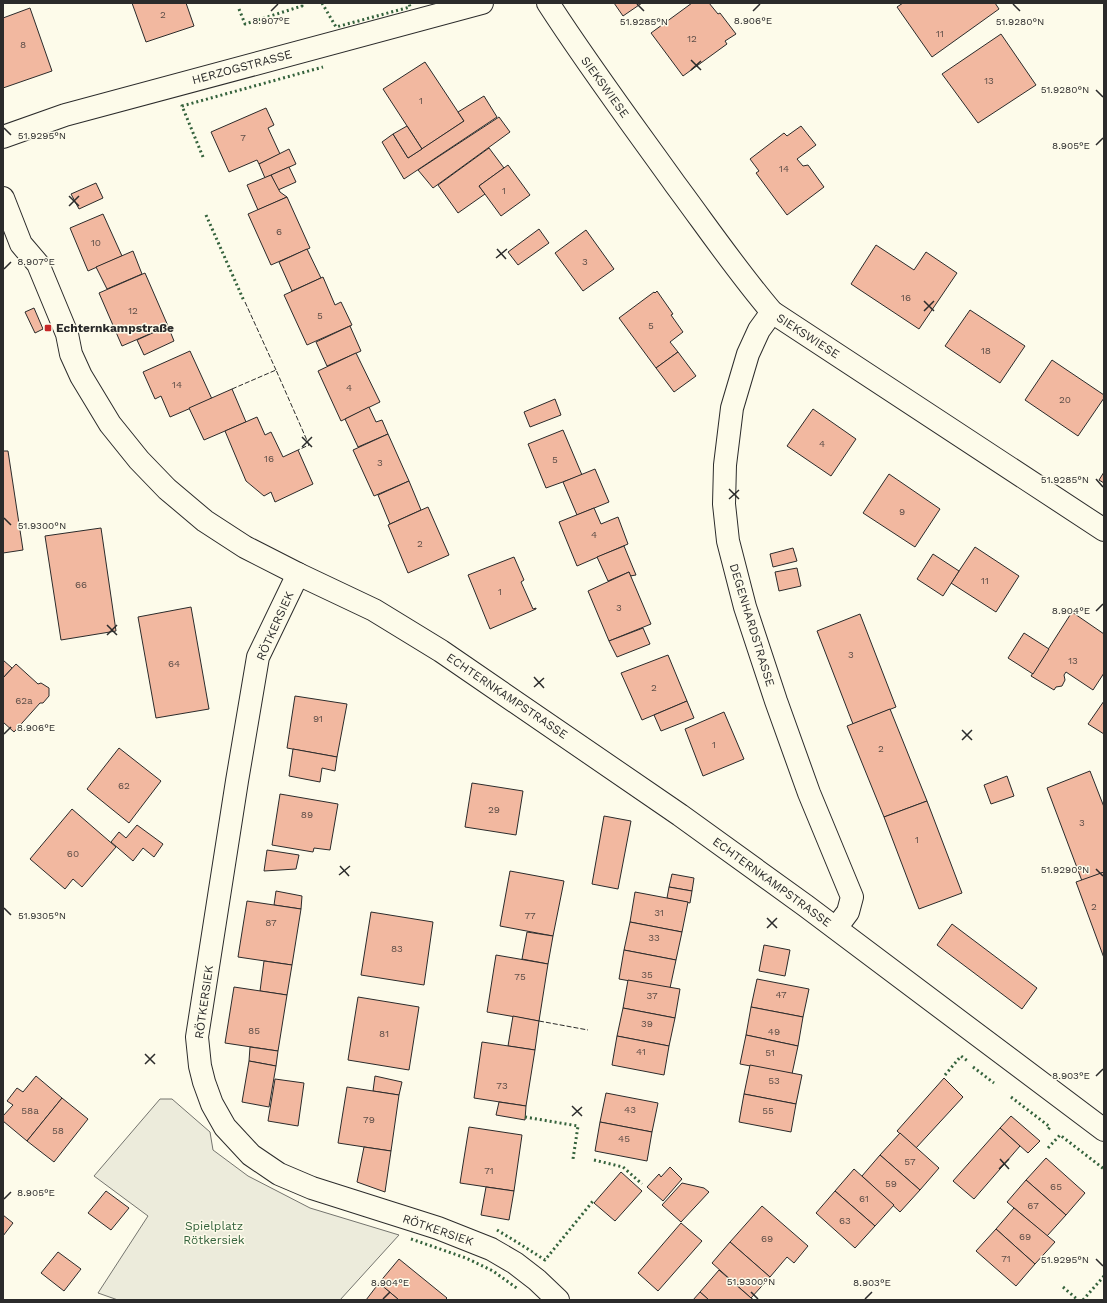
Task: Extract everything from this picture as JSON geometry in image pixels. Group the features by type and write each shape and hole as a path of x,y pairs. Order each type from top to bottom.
{"street":[{"name":"HERZOGSTRASSE","path":"3,137 65,115 482,3"},
{"name":"SIEKSWIESE","path":"548,3 591,68 706,227 746,281 772,312 1104,530"},
{"name":"ECHTERNKAMPSTRASSE","path":"3,198 21,244 38,264 68,334 71,354 81,376 110,424 139,460 167,489 205,521 245,547 374,610 441,651 680,815 836,928 1104,1130"},
{"name":"DEGENHARDSTRASSE","path":"772,312 759,330 748,354 732,408 725,465 724,504 728,541 745,607 776,701 807,786 852,897 848,912 836,928"},
{"name":"RÖTKERSIEK","path":"298,574 258,657 237,781 198,1037 200,1066 212,1104 225,1127 251,1155 279,1174 312,1188 438,1228 491,1249 515,1264 536,1280 558,1300"}],"green space":[{"name":"Spielplatz Rötkersiek","path":"160,1099 172,1099 210,1132 213,1150 248,1176 310,1208 399,1235 340,1300 118,1300 98,1293 148,1216 94,1176"}],"building":[{"path":"132,3 186,3 194,26 146,42"},
{"path":"614,3 642,3 623,16"},
{"path":"692,3 709,3 718,14 720,13 736,34 725,41 727,44 683,76 651,33"},
{"path":"903,3 995,3 999,9 932,57 897,7"},
{"path":"30,8 52,71 3,88 3,18"},
{"path":"1001,34 1036,85 978,123 942,74"},
{"path":"425,62 464,121 422,149 383,89"},
{"path":"484,96 497,117 404,179 382,142 393,134 408,158 464,121 458,112"},
{"path":"266,108 274,125 268,128 280,154 259,164 257,160 229,172 211,132"},
{"path":"499,117 510,132 433,188 418,170"},
{"path":"407,126 422,149 408,158 393,134"},
{"path":"801,126 816,145 797,159 803,166 808,165 824,187 787,215 756,173 759,171 750,159 784,133 787,136"},
{"path":"489,148 504,168 479,186 485,194 458,213 438,185"},
{"path":"289,149 296,164 265,178 259,164"},
{"path":"508,165 530,195 501,216 479,186"},
{"path":"289,167 296,182 278,190 271,175"},
{"path":"271,175 280,192 287,197 258,210 247,185"},
{"path":"96,183 103,198 79,209 71,194"},
{"path":"287,197 310,248 271,265 248,214"},
{"path":"103,214 122,256 88,271 70,228"},
{"path":"539,229 549,243 518,265 508,252"},
{"path":"586,230 614,269 583,291 555,253"},
{"path":"876,245 914,270 926,252 957,273 919,329 851,284"},
{"path":"307,249 321,278 292,291 279,262"},
{"path":"133,251 142,274 107,289 96,267"},
{"path":"145,273 168,326 122,346 99,293"},
{"path":"323,277 335,305 341,302 352,325 307,345 284,295"},
{"path":"657,291 683,332 670,342 678,352 656,368 619,318"},
{"path":"34,308 43,329 35,333 25,312"},
{"path":"970,310 1025,346 1000,383 945,346"},
{"path":"168,326 174,341 144,355 137,340"},
{"path":"350,326 361,351 327,366 316,342"},
{"path":"190,351 212,399 170,417 161,396 155,399 143,372"},
{"path":"678,352 696,376 674,392 656,368"},
{"path":"356,353 380,402 341,421 318,371"},
{"path":"1052,360 1104,395 1104,398 1078,436 1025,400"},
{"path":"232,389 246,422 204,440 189,408"},
{"path":"555,399 561,415 530,427 524,412"},
{"path":"369,407 376,422 382,420 388,434 358,447 345,419"},
{"path":"813,409 856,439 831,476 787,446"},
{"path":"257,417 265,435 271,432 283,457 298,450 313,484 275,502 271,492 264,496 246,481 225,431"},
{"path":"563,430 582,475 546,488 528,444"},
{"path":"388,434 409,481 374,496 353,450"},
{"path":"3,451 8,451 23,550 3,553"},
{"path":"595,469 609,502 577,515 563,482"},
{"path":"1104,472 1104,483 1099,480"},
{"path":"889,474 940,509 915,547 863,513"},
{"path":"409,481 421,510 390,524 378,495"},
{"path":"428,507 449,555 408,573 388,525"},
{"path":"594,508 601,524 618,517 628,544 577,566 559,522"},
{"path":"101,528 116,631 61,640 45,536"},
{"path":"624,546 636,575 630,576 629,572 608,581 597,557"},
{"path":"975,547 1019,576 996,612 951,583"},
{"path":"793,548 797,561 773,567 770,554"},
{"path":"933,554 959,571 943,596 917,579"},
{"path":"514,557 524,580 521,582 533,609 536,609 490,629 468,575"},
{"path":"797,568 801,586 779,591 775,572"},
{"path":"629,572 651,624 609,641 588,591"},
{"path":"191,607 209,709 156,718 138,617"},
{"path":"1072,612 1104,634 1104,673 1093,690 1066,672 1064,675 1065,680 1062,686 1056,687 1054,690 1031,676"},
{"path":"860,614 896,707 853,724 817,631"},
{"path":"643,628 650,644 617,657 609,641"},
{"path":"1024,633 1049,649 1033,674 1008,658"},
{"path":"668,655 687,701 642,720 621,673"},
{"path":"3,660 12,668 3,678"},
{"path":"16,664 38,684 41,683 49,688 49,696 43,703 40,703 14,732 3,722 3,678"},
{"path":"295,696 347,704 337,757 287,748"},
{"path":"687,701 694,718 661,731 654,715"},
{"path":"1104,701 1104,734 1088,724"},
{"path":"890,709 927,801 884,817 847,726"},
{"path":"724,712 744,759 703,776 685,729"},
{"path":"119,748 161,781 129,823 87,789"},
{"path":"293,749 337,757 335,771 322,768 320,782 289,776"},
{"path":"1090,771 1104,807 1104,872 1082,881 1047,788"},
{"path":"1007,776 1014,796 991,804 984,785"},
{"path":"472,783 523,791 516,835 465,827"},
{"path":"280,794 338,804 330,850 314,848 313,852 272,845"},
{"path":"927,801 962,893 919,909 884,817"},
{"path":"72,809 116,847 82,887 73,879 65,889 30,859"},
{"path":"604,816 631,821 618,889 592,884"},
{"path":"137,825 163,844 154,857 143,848 133,861 111,842 119,832 126,838"},
{"path":"267,850 299,855 296,869 264,871"},
{"path":"510,871 564,881 553,936 500,926"},
{"path":"1104,872 1104,958 1076,882"},
{"path":"672,874 694,878 692,891 669,887"},
{"path":"669,887 692,891 690,903 667,898"},
{"path":"276,891 302,896 301,909 274,905"},
{"path":"635,892 688,902 682,932 630,922"},
{"path":"247,901 301,909 292,965 238,957"},
{"path":"371,912 433,922 424,985 361,975"},
{"path":"630,922 682,932 676,960 624,950"},
{"path":"952,924 1037,988 1022,1009 937,945"},
{"path":"527,932 553,936 548,964 522,959"},
{"path":"764,945 790,950 785,976 759,971"},
{"path":"624,950 676,960 670,988 619,979"},
{"path":"496,955 548,964 539,1021 487,1012"},
{"path":"264,961 292,965 287,995 260,991"},
{"path":"757,979 809,989 803,1017 751,1007"},
{"path":"628,980 680,989 675,1018 623,1008"},
{"path":"234,987 287,995 278,1051 225,1043"},
{"path":"358,997 419,1007 409,1070 348,1060"},
{"path":"751,1007 803,1017 798,1046 746,1035"},
{"path":"623,1008 675,1018 669,1046 617,1036"},
{"path":"513,1016 539,1021 535,1050 508,1046"},
{"path":"746,1035 798,1046 792,1074 740,1064"},
{"path":"617,1036 669,1046 664,1075 612,1065"},
{"path":"482,1042 535,1050 526,1106 474,1098"},
{"path":"250,1047 278,1051 276,1066 249,1061"},
{"path":"249,1061 276,1066 269,1107 242,1102"},
{"path":"750,1065 802,1075 796,1104 744,1094"},
{"path":"36,1076 62,1098 27,1141 3,1121 3,1116 13,1105 7,1101 17,1088 23,1092"},
{"path":"375,1076 402,1082 399,1095 373,1091"},
{"path":"944,1078 963,1097 916,1148 897,1131"},
{"path":"275,1079 304,1083 298,1126 268,1121"},
{"path":"347,1087 399,1095 391,1151 338,1143"},
{"path":"606,1093 658,1103 652,1132 600,1122"},
{"path":"744,1094 796,1104 791,1132 739,1122"},
{"path":"62,1098 88,1119 54,1162 27,1141"},
{"path":"499,1102 526,1106 525,1120 496,1115"},
{"path":"1011,1116 1040,1141 1028,1153 1000,1128"},
{"path":"600,1122 652,1132 647,1161 595,1151"},
{"path":"469,1127 522,1135 514,1191 460,1183"},
{"path":"1000,1128 1020,1146 974,1199 953,1181"},
{"path":"900,1133 939,1168 920,1190 880,1155"},
{"path":"364,1147 391,1151 385,1192 357,1182"},
{"path":"880,1155 920,1190 900,1212 862,1176"},
{"path":"1046,1158 1085,1193 1066,1215 1026,1180"},
{"path":"670,1167 682,1179 663,1201 647,1187 659,1174 661,1177"},
{"path":"854,1169 894,1205 875,1226 835,1191"},
{"path":"621,1172 642,1191 615,1221 594,1203"},
{"path":"1026,1180 1066,1215 1047,1236 1007,1202"},
{"path":"682,1183 704,1188 709,1192 681,1222 662,1205"},
{"path":"486,1187 514,1191 509,1220 481,1215"},
{"path":"106,1191 129,1208 111,1230 88,1213"},
{"path":"835,1191 875,1226 855,1248 816,1213"},
{"path":"762,1206 808,1246 794,1263 787,1257 770,1277 730,1242"},
{"path":"1014,1208 1055,1242 1035,1264 996,1229"},
{"path":"3,1215 13,1223 3,1236"},
{"path":"681,1223 702,1241 658,1291 638,1273"},
{"path":"996,1229 1035,1264 1016,1286 976,1251"},
{"path":"730,1242 770,1277 751,1298 712,1263"},
{"path":"58,1252 81,1269 64,1291 41,1273"},
{"path":"399,1259 447,1298 445,1300 399,1300 379,1283"},
{"path":"719,1270 754,1300 709,1300 700,1292"},
{"path":"379,1283 399,1300 366,1300"},
{"path":"700,1292 709,1300 693,1300"}],"hedge":[{"path":"239,9 245,24 302,6 301,3"},
{"path":"322,3 336,27 410,7 409,3"},
{"path":"203,157 182,106 323,67"},
{"path":"206,215 244,301"},
{"path":"945,1075 961,1056 969,1062"},
{"path":"973,1067 994,1083"},
{"path":"1011,1097 1050,1127 1048,1130"},
{"path":"525,1117 578,1126 573,1159"},
{"path":"1048,1148 1060,1135 1104,1169"},
{"path":"594,1160 623,1167 642,1184"},
{"path":"497,1230 545,1260 593,1201"},
{"path":"411,1239 466,1258 493,1271 518,1289"},
{"path":"1083,1300 1104,1276"},
{"path":"1063,1287 1078,1300"}],"fence":[{"path":"245,302 276,370"},
{"path":"232,389 276,370 309,445 298,450"},
{"path":"539,1021 588,1030"}],"place":[{"name":"Echternkampstraße","path":"48,328"}]}
